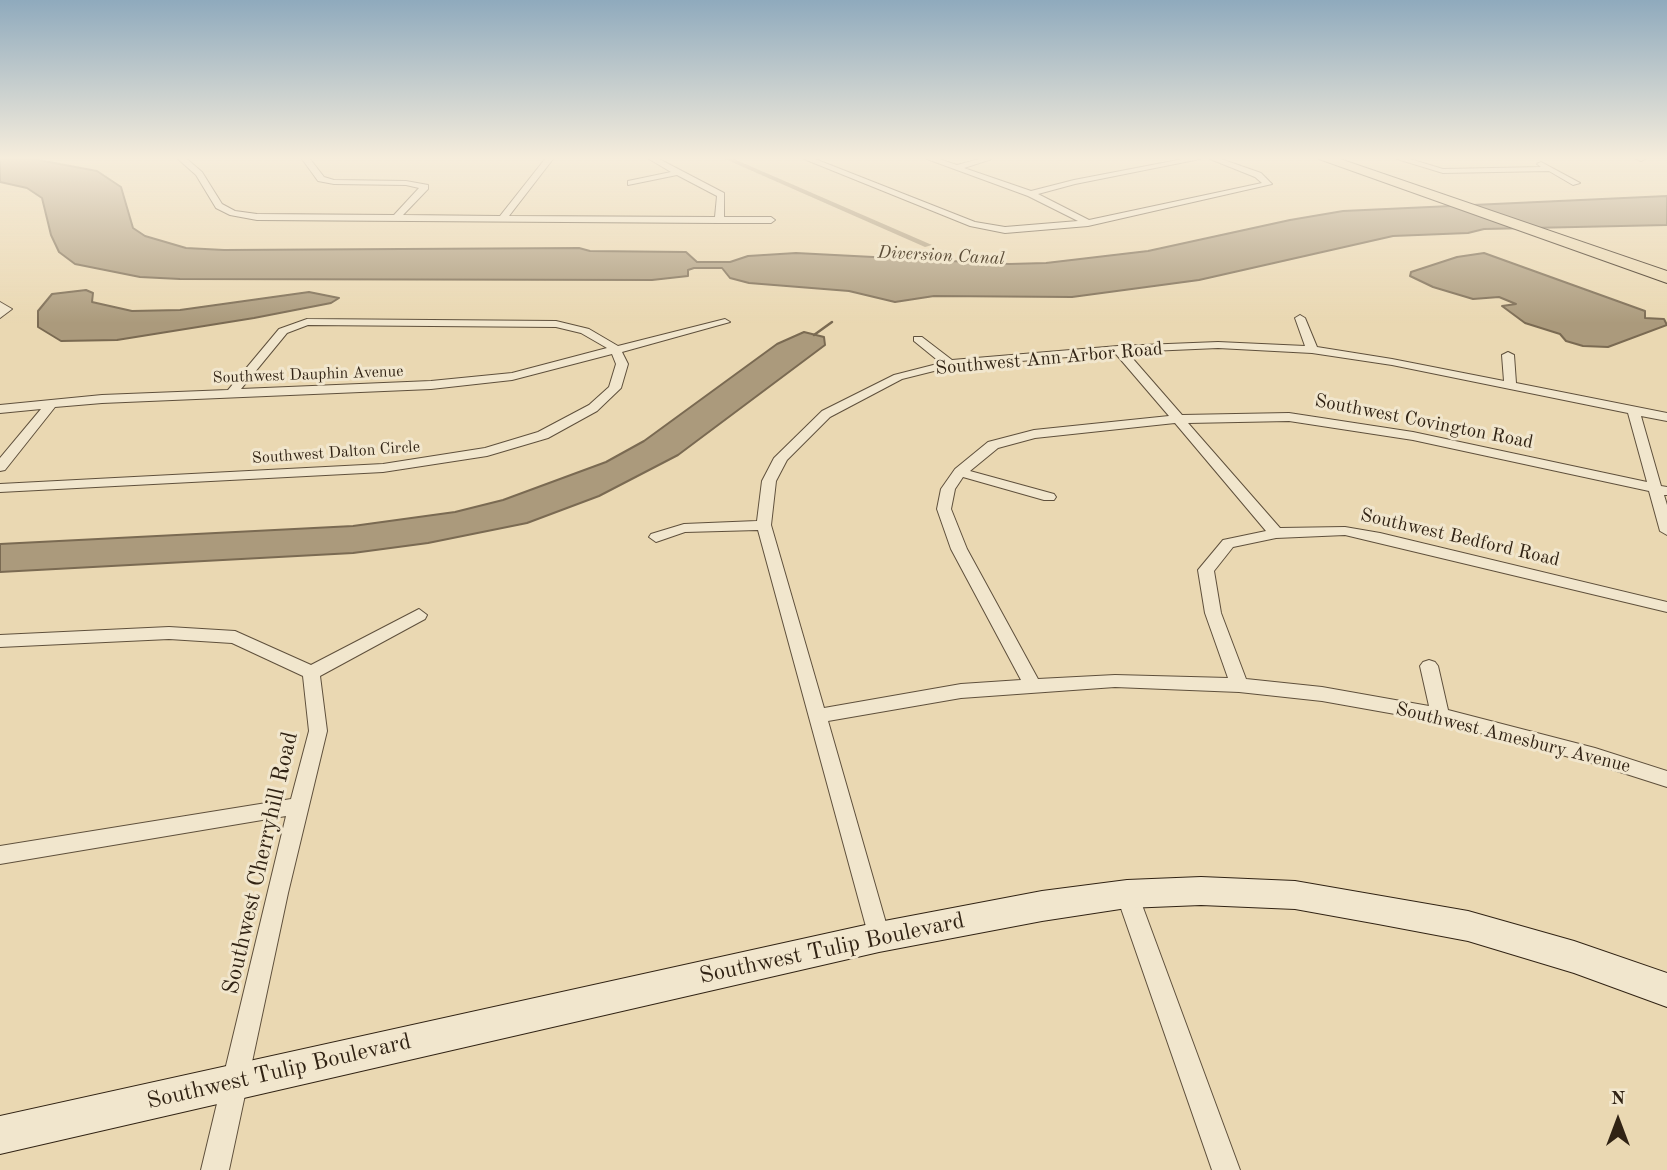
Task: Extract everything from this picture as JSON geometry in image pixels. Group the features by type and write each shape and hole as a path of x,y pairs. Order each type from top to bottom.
{"highway":[{"path":"1494,214 1667,270"},
{"path":"1546,231 1667,277"}],"street":[{"path":"237,214 257,217 771,220"},
{"path":"396,218 400,214"},
{"path":"503,218 506,214"},
{"path":"719,220 720,214"},
{"path":"944,214 994,230 1061,227 1131,214"},
{"path":"1070,214 1088,223"},
{"path":"1300,318 1312,350"},
{"path":"231,394 286,328 307,322 545,323 585,331 615,349"},
{"name":"Southwest Dauphin Avenue","path":"0,409 231,394 431,386 512,376 725,322"},
{"path":"918,339 950,364"},
{"name":"Southwest Ann Arbor Road","path":"879,937 764,525 769,481 781,458 826,414 898,377 950,364 1118,349 1218,345 1312,350 1392,362 1667,417"},
{"name":"Southwest Dalton Circle","path":"0,488 383,468 487,452 543,435 593,408 619,381 622,364 615,349"},
{"path":"1118,349 1276,533"},
{"path":"1508,355 1510,386"},
{"path":"0,467 50,405"},
{"path":"1634,411 1662,490 1667,531"},
{"name":"Southwest Covington Road","path":"1033,686 959,549 944,509 948,489 960,472 993,445 1034,434 1177,419 1253,416 1342,423 1662,490"},
{"path":"960,472 1049,498"},
{"path":"656,537 684,528 764,525"},
{"name":"Southwest Bedford Road","path":"1239,685 1213,613 1206,570 1228,544 1276,533 1345,531 1667,607"},
{"path":"0,641 169,634 235,637 311,673 419,615"},
{"path":"1429,666 1440,715"},
{"name":"Southwest Cherryhill Road","path":"215,1170 298,806 318,731 311,673"},
{"name":"Southwest Amesbury Avenue","path":"817,716 961,691 1115,681 1239,685 1322,694 1440,715 1595,756 1667,779"},
{"path":"0,855 298,806"},
{"name":"Southwest Tulip Boulevard","path":"0,1135 879,937 1042,906 1127,894 1201,891 1295,895 1378,909 1468,926 1574,957 1667,990"},
{"path":"1127,894 1226,1170"}],"shaded area":[{"path":"46,214 129,214 133,228 145,236 186,248 579,248 590,251 686,252 697,262 730,262 748,256 796,253 1009,264 1046,263 1148,251 1328,214 1667,214 1667,225 1484,229 1468,233 1393,236 1199,280 1072,297 934,296 895,302 849,291 749,283 730,278 722,268 694,268 688,270 688,276 652,280 140,277 75,264 59,252"},
{"path":"1484,253 1645,311 1645,318 1664,319 1667,325 1608,347 1583,346 1566,341 1560,334 1525,323 1502,306 1516,304 1499,297 1473,299 1433,287 1410,276 1411,272 1457,257"},
{"path":"86,290 93,293 92,302 132,311 180,310 309,292 339,298 331,303 254,318 117,340 61,341 38,327 38,311 52,294"},
{"path":"804,332 824,337 825,345 678,455 599,496 527,523 428,543 353,553 0,572 0,544 353,526 455,512 503,500 606,462 644,441 777,344"}],"waterway":[{"name":"Diversion Canal","path":"855,214 928,245"},
{"path":"814,335 832,322"}]}
